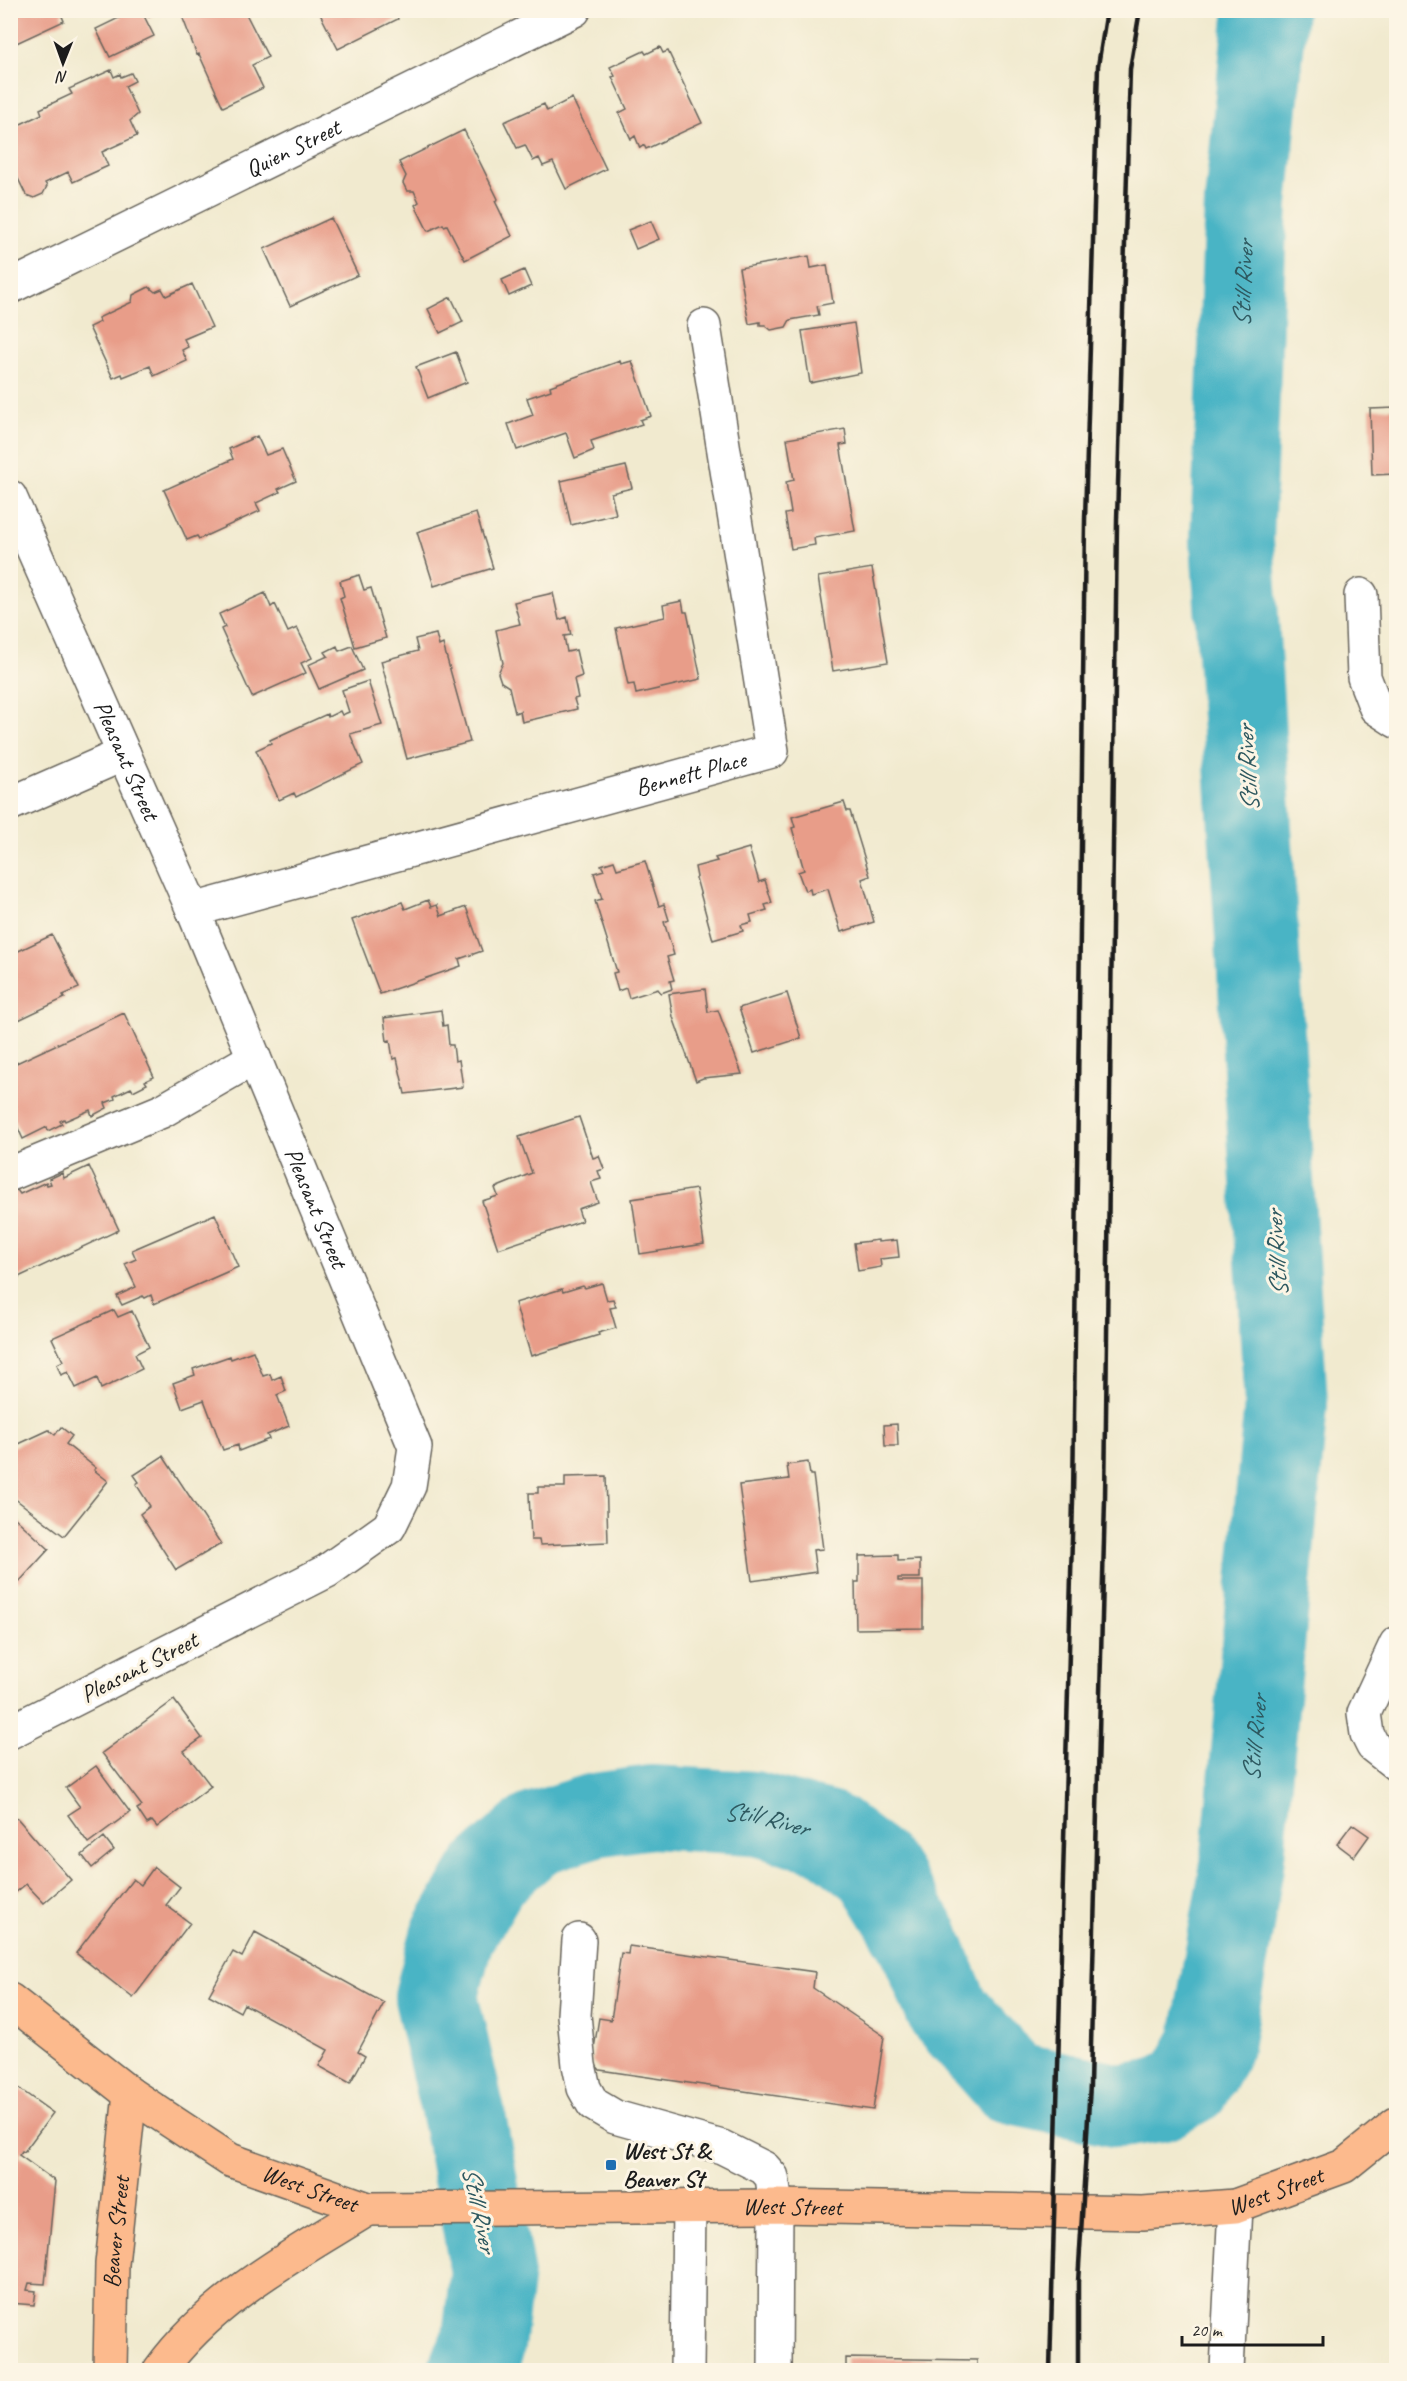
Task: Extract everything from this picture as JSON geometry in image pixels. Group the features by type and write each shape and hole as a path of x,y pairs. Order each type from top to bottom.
{"main road":[{"name":"West Street","path":"10,2000 130,2094 231,2160 368,2209 776,2205 1143,2214 1235,2206 1344,2166 1396,2124"},
{"name":"Beaver Street","path":"110,2370 112,2264 130,2094"},
{"path":"160,2370 173,2352 227,2302 262,2275 368,2209"}],"street":[{"name":"Quien Street","path":"10,287 574,10"},
{"name":"Bennett Place","path":"193,910 772,751 704,326"},
{"name":"Pleasant Street","path":"10,497 193,910 415,1447 409,1486 388,1527 327,1571 10,1732"},
{"path":"1361,595 1364,677 1376,708 1396,721"},
{"path":"10,804 124,754"},
{"path":"10,1174 162,1111 254,1058"},
{"path":"1396,1644 1364,1713 1367,1734 1373,1746 1396,1764"},
{"path":"579,1940 574,2015 581,2076 584,2088 593,2104 615,2117 723,2147 764,2168 772,2177 776,2205 776,2370"},
{"path":"687,2370 689,2206"},
{"path":"1227,2370 1235,2206"}],"building":[{"path":"10,10 67,10 61,14 64,21 10,46"},
{"path":"118,10 131,10 132,12 141,10 154,36 110,57 96,29 121,17"},
{"path":"145,10 161,10 149,17"},
{"path":"195,10 244,10 268,57 252,65 263,88 223,107 199,54 197,55 182,16"},
{"path":"318,10 394,10 398,19 338,49"},
{"path":"660,47 663,53 668,51 702,123 646,149 644,145 640,148 635,136 631,139 619,113 627,109 612,77 615,76 610,67 644,51 646,54"},
{"path":"111,70 114,77 131,73 135,81 125,86 138,114 130,121 137,136 102,152 108,166 73,182 68,172 45,183 47,186 43,194 34,198 26,195 10,162 10,129 42,114 40,109 72,94 69,89"},
{"path":"572,98 606,169 566,189 553,162 543,166 539,158 533,161 525,145 517,148 504,122 544,104 547,111"},
{"path":"464,130 498,199 495,201 512,236 465,260 447,225 443,224 428,231 415,205 419,202 414,191 407,191 403,183 406,176 399,162"},
{"path":"331,218 358,275 290,306 264,249"},
{"path":"651,221 659,239 636,249 628,230"},
{"path":"809,256 811,268 827,265 833,303 817,306 819,315 790,320 786,327 771,330 765,325 760,325 760,322 749,324 739,268"},
{"path":"524,270 531,286 509,296 502,280"},
{"path":"192,284 212,327 184,339 188,347 182,350 187,361 154,376 150,366 123,377 122,374 113,378 89,327 100,322 98,318 132,302 133,295 149,287 155,292 162,289 166,296"},
{"path":"451,297 463,322 440,333 428,309"},
{"path":"854,323 861,373 810,383 802,331"},
{"path":"456,352 467,382 428,398 416,367"},
{"path":"620,361 621,364 632,361 651,416 640,420 642,424 591,441 594,450 575,458 566,433 517,450 508,424 533,415 527,398 551,390 550,386"},
{"path":"1396,408 1396,474 1372,475 1370,409"},
{"path":"845,429 847,444 840,445 855,531 814,538 815,545 791,549 785,514 791,513 786,482 794,480 787,439"},
{"path":"257,436 266,455 282,449 296,481 278,489 280,492 256,503 260,511 199,539 197,536 187,540 164,490 233,459 229,449"},
{"path":"626,466 632,488 611,493 616,514 571,525 561,481"},
{"path":"476,513 493,568 434,586 417,532"},
{"path":"872,568 888,662 833,671 818,577"},
{"path":"359,575 364,590 371,588 386,638 355,647 340,598 344,596 340,581"},
{"path":"265,593 271,607 275,604 288,632 297,628 312,658 301,663 306,673 252,697 221,629 225,627 219,614"},
{"path":"553,593 559,620 567,617 571,635 564,636 567,652 576,650 582,676 574,679 578,698 574,699 577,709 522,722 520,711 515,713 509,687 501,682 498,673 503,663 496,630 520,624 514,602"},
{"path":"682,601 684,612 687,612 701,679 636,694 634,684 628,685 616,628 665,617 663,605"},
{"path":"436,634 439,646 443,644 470,742 407,759 381,661 418,651 415,639"},
{"path":"337,646 339,651 352,646 363,670 319,689 308,665 328,656 325,652"},
{"path":"368,681 382,725 350,734 363,764 296,797 294,793 279,800 256,750 271,743 270,740 327,714 328,717 340,711 342,715 349,712 342,690"},
{"path":"844,802 847,811 850,811 870,876 862,879 874,922 841,932 828,889 811,894 810,889 805,891 798,872 804,870 792,828 795,827 792,817"},
{"path":"749,848 759,882 765,880 772,903 765,905 767,910 750,915 752,922 741,925 743,931 713,940 695,867 717,861 715,858"},
{"path":"614,861 617,869 645,861 659,906 664,904 669,920 664,922 674,955 667,957 674,980 670,981 672,989 661,993 658,989 629,998 626,988 618,991 613,973 617,972 595,901 602,899 594,873 604,870 601,865"},
{"path":"428,900 431,907 437,905 441,916 466,907 482,951 459,959 461,966 380,994 352,920 402,902 405,909"},
{"path":"52,935 79,988 63,995 65,998 10,1024 10,955"},
{"path":"705,989 708,1012 718,1010 742,1074 703,1078 696,1081 673,1017 669,994"},
{"path":"787,993 801,1038 754,1053 739,1008"},
{"path":"441,1010 443,1026 447,1025 449,1045 453,1045 455,1061 459,1060 463,1087 405,1094 397,1058 393,1059 390,1040 387,1041 384,1018"},
{"path":"124,1013 154,1077 145,1081 147,1084 133,1091 131,1088 114,1096 115,1099 105,1103 107,1108 92,1116 90,1110 60,1121 62,1124 48,1131 47,1127 23,1139 10,1111 10,1066"},
{"path":"579,1117 593,1158 599,1156 604,1169 598,1171 601,1179 591,1182 598,1202 578,1209 582,1221 498,1249 482,1201 498,1196 495,1188 532,1173 519,1137"},
{"path":"89,1166 119,1230 10,1281 10,1192 17,1190 20,1194 46,1182 47,1185 51,1184 49,1179 62,1173 64,1178"},
{"path":"696,1189 704,1244 640,1254 632,1199"},
{"path":"215,1214 238,1267 154,1304 151,1295 122,1305 117,1296 136,1287 125,1264 136,1259 132,1250"},
{"path":"878,1240 878,1242 897,1240 899,1257 880,1259 881,1267 858,1271 854,1243"},
{"path":"602,1283 607,1300 613,1299 616,1307 610,1308 616,1328 531,1356 515,1303 562,1289 563,1292"},
{"path":"114,1310 118,1317 132,1311 149,1347 135,1354 142,1369 101,1389 97,1378 76,1388 68,1372 61,1375 57,1364 63,1361 52,1338"},
{"path":"253,1351 263,1376 270,1374 272,1380 281,1376 286,1391 277,1395 289,1426 267,1435 269,1439 239,1451 238,1445 223,1450 204,1400 182,1408 173,1383 195,1375 193,1369 230,1356 231,1359"},
{"path":"897,1424 898,1446 885,1446 884,1425"},
{"path":"61,1427 72,1436 66,1444 96,1468 94,1470 108,1481 64,1536 10,1495 10,1448 49,1430 55,1435"},
{"path":"163,1456 221,1544 176,1570 140,1514 150,1506 136,1484 139,1482 134,1475"},
{"path":"808,1462 810,1475 813,1475 823,1549 813,1550 816,1572 752,1581 739,1485 789,1479 787,1465"},
{"path":"606,1476 608,1542 540,1545 539,1540 531,1540 529,1493 538,1493 538,1487 565,1487 565,1477"},
{"path":"15,1518 49,1549 19,1582 10,1574 10,1523"},
{"path":"898,1555 898,1561 920,1560 920,1578 898,1578 898,1581 923,1581 923,1628 856,1629 855,1582 859,1582 859,1556"},
{"path":"174,1700 202,1738 184,1751 211,1786 157,1827 152,1821 147,1824 137,1809 142,1806 102,1753"},
{"path":"96,1766 130,1812 88,1843 68,1815 80,1807 66,1788"},
{"path":"17,1818 71,1880 44,1903 26,1884 15,1893 10,1887 10,1823"},
{"path":"1352,1824 1369,1836 1354,1857 1337,1844"},
{"path":"104,1837 114,1850 92,1868 82,1855"},
{"path":"154,1867 180,1887 166,1905 190,1923 133,1998 76,1953 133,1879 141,1885"},
{"path":"255,1932 384,2003 358,2052 365,2056 350,2083 319,2066 328,2050 244,2004 240,2012 209,1995 233,1952 242,1957"},
{"path":"629,1946 815,1972 813,1988 884,2036 873,2110 600,2070 592,2061 599,2018 611,2020 621,1953 628,1954"},
{"path":"10,2082 53,2113 24,2152 22,2151 19,2155 55,2181 45,2284 29,2283 27,2290 36,2291 34,2305 10,2303"},
{"path":"846,2358 977,2360 977,2370 846,2370"}],"waterway":[{"name":"Still River","path":"470,2370 483,2345 492,2271 465,2122 436,1997 452,1937 489,1874 535,1834 595,1815 651,1807 753,1813 830,1834 875,1869 919,1940 948,2011 1012,2083 1120,2106 1159,2100 1189,2084 1211,2045 1242,1866 1286,1404 1232,540 1246,203 1266,10"}],"railway":[{"path":"1050,2370 1073,1500 1085,520 1098,66 1107,10"},
{"path":"1078,2370 1078,2282 1090,2085 1105,1500 1117,520 1130,69 1140,10"}],"place":[{"name":"West St & Beaver St","path":"611,2165"}]}
